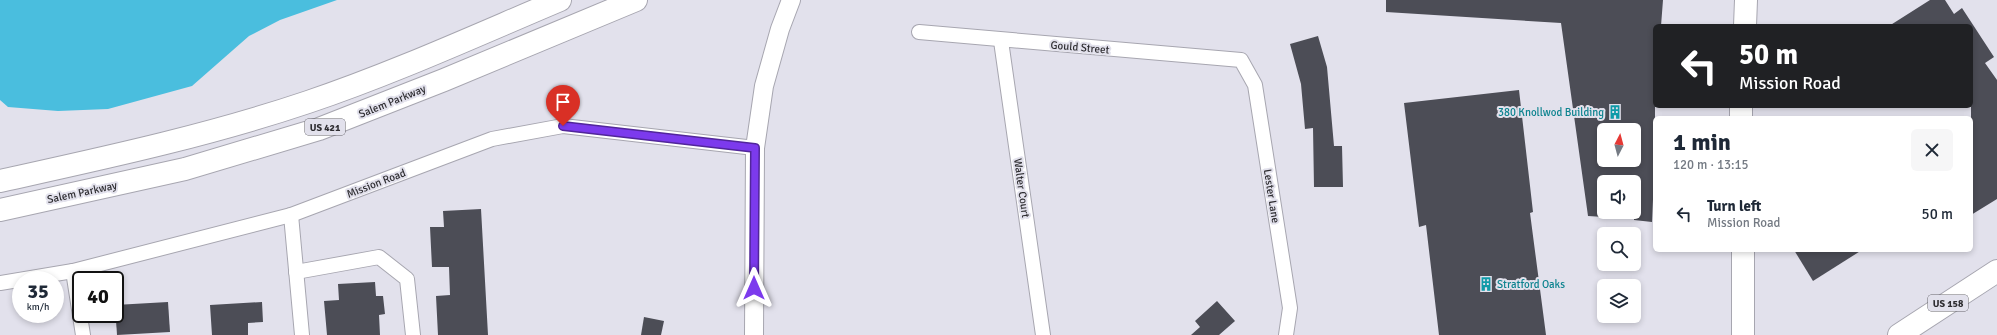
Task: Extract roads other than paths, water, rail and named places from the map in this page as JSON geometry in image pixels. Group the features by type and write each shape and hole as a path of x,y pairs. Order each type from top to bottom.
{"main road":[{"name":"US 421","path":"0,180 178,141 309,102 371,79 560,0"},
{"name":"Salem Parkway","path":"0,210 185,169 319,129 416,92 636,0"},
{"path":"1745,24 1746,0"},
{"path":"1743,252 1743,335"},
{"name":"US 158","path":"1899,335 1997,271"}],"street":[{"path":"754,335 755,148 764,86 780,29 791,0"},
{"name":"Gould Street","path":"920,32 1241,60"},
{"name":"Walter Court","path":"1001,40 1043,335"},
{"name":"Lester Lane","path":"1241,60 1256,85 1290,308 1286,335"},
{"name":"Mission Road","path":"73,271 291,215 492,140 563,126 755,148"},
{"path":"291,215 302,335"},
{"path":"296,272 379,257 407,279 413,335"},
{"name":"Mission Road","path":"0,283 72,271"},
{"path":"81,323 83,335"}],"water":[{"path":"0,0 337,0 280,20 249,36 192,86 108,109 58,111 8,107 0,100"}],"place":[{"name":"380 Knollwod Building","path":"1615,112"},
{"name":"Stratford Oaks","path":"1486,284"}]}
